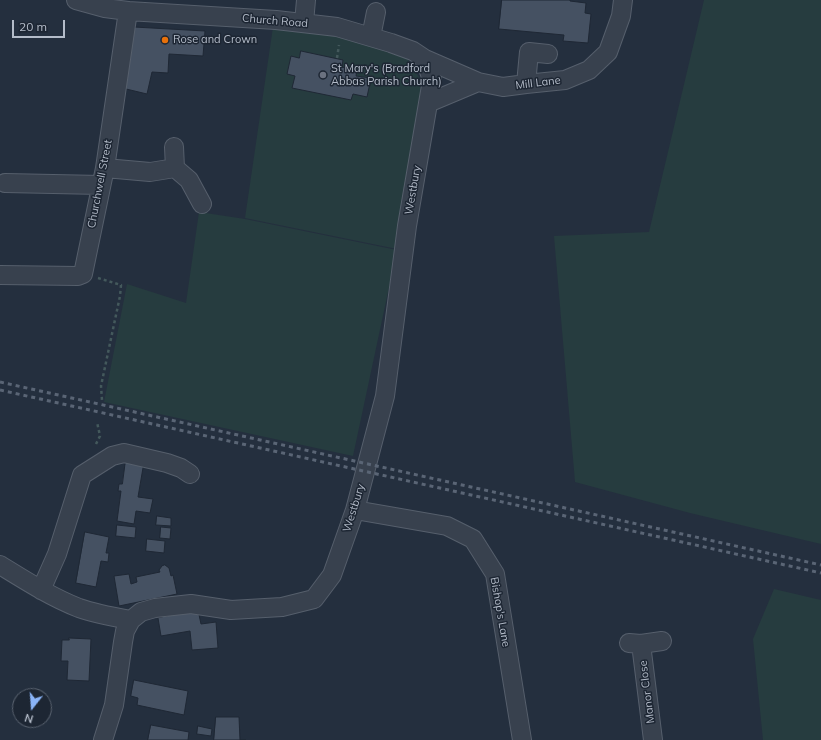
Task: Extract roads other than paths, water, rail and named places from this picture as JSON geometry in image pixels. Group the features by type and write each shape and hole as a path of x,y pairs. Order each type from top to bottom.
{"street":[{"name":"Church Road","path":"76,0 105,8 128,11 304,23 337,27 412,51 425,59"},
{"path":"304,23 306,0"},
{"name":"Mill Lane","path":"425,59 478,82 504,87 565,80 589,70 608,52 621,16 623,0"},
{"name":"Churchwell Street","path":"0,275 78,276 83,274 103,176 128,11"},
{"path":"371,37 376,12"},
{"path":"526,84 529,52 548,54"},
{"path":"425,59 432,80 428,103"},
{"path":"428,103 478,82"},
{"name":"Westbury","path":"131,620 141,612 156,608 191,604 231,610 282,607 314,599 332,575 355,510 385,396 407,226 428,103"},
{"path":"174,147 175,168 189,180 202,204"},
{"path":"5,183 150,172 175,168"},
{"path":"41,590 57,554 82,476 112,456 124,453 167,463 181,468 190,474"},
{"name":"Bishop's Lane","path":"355,510 447,526 473,539 494,574 522,740"},
{"path":"0,565 41,590 80,608 108,616 131,620 124,636 114,705 103,740"},
{"name":"Manor Close","path":"653,740 635,643 662,641"}],"railway":[{"path":"0,382 821,565"},
{"path":"0,390 821,573"}],"place":[{"name":"Rose and Crown","path":"165,40"},
{"name":"St Mary's (Bradford Abbas Parish Church)","path":"323,75"}]}
